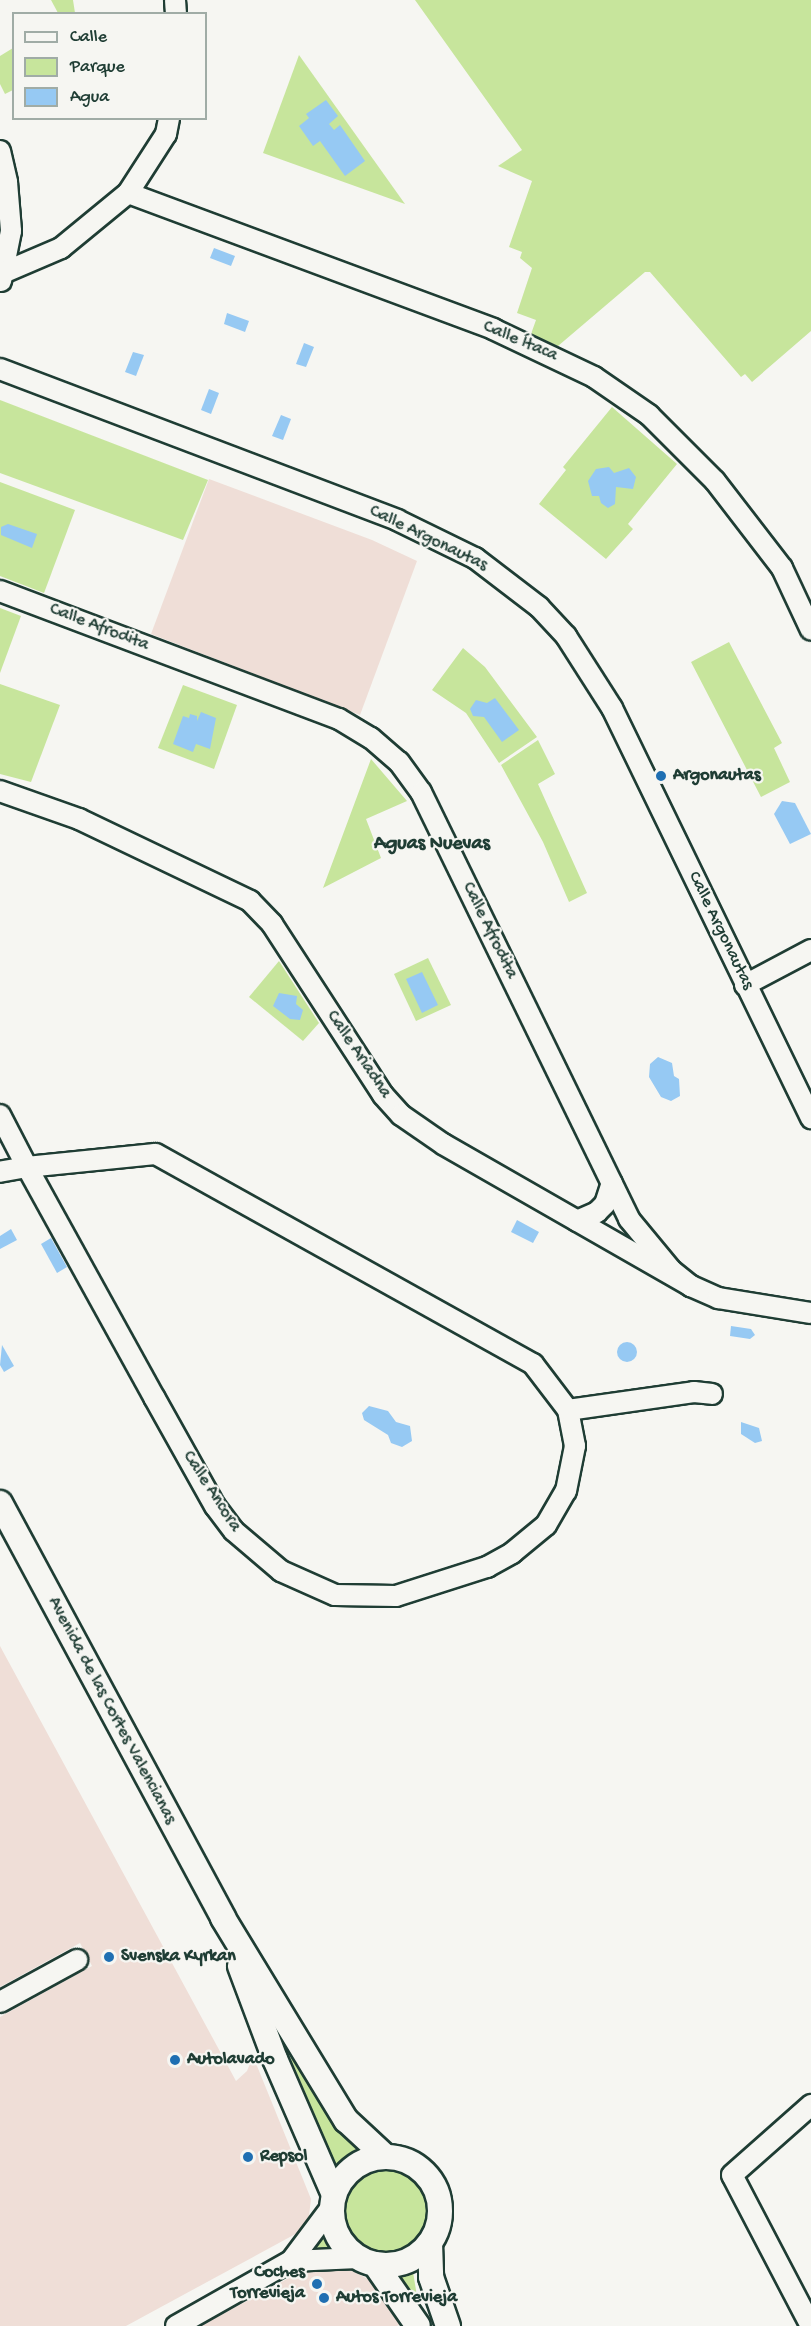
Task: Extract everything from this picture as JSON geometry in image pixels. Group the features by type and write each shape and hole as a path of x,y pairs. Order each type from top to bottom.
{"main road":[{"name":"Avenida de las Cortes Valencianas","path":"0,1503 223,1918 346,2120 386,2157"},
{"name":"Avenida de las Cortes Valencianas","path":"223,1918 275,2059 333,2200"},
{"path":"418,2326 367,2261 335,2231 333,2200 340,2182 360,2163 386,2157 403,2159 430,2179 440,2211 430,2243 431,2277 448,2326"},
{"path":"367,2261 396,2265 415,2257 430,2243"}],"street":[{"path":"2,278 61,248 128,193 166,134 169,120"},
{"path":"0,151 7,182 10,231 2,278"},
{"name":"Calle Ítaca","path":"128,193 493,329 573,365 616,391 678,442 746,518 782,568 811,630"},
{"name":"Calle Argonautas","path":"0,369 397,520 475,558 508,580 566,636 612,708 811,1118"},
{"name":"Calle Afrodita","path":"0,591 339,719 370,738 399,762 421,792 612,1183 639,1233 671,1270 691,1286"},
{"name":"Calle Ariadna","path":"0,791 79,819 250,901 272,924 383,1095 401,1114 443,1144 691,1286 718,1298 811,1313"},
{"path":"745,985 811,950"},
{"name":"Calle Ancora","path":"0,1115 27,1167 215,1506 254,1551 309,1586 335,1595 396,1596 488,1567 512,1553 546,1524 566,1491 575,1446 568,1410 532,1364 155,1154 27,1167 0,1172"},
{"path":"577,1221 597,1212 610,1193 612,1183"},
{"path":"568,1410 694,1392 712,1394"},
{"path":"0,2002 77,1960"},
{"path":"811,2105 735,2168 732,2178 811,2326"},
{"path":"176,2326 291,2261 333,2200"},
{"path":"291,2261 367,2261"}],"shaded area":[{"path":"209,479 372,540 417,561 360,715 151,634"},
{"path":"0,1646 236,2081 247,2071 253,2056 311,2199 309,2216 301,2231 126,2326 0,2326 0,2017 92,1966 80,1943 0,1987"},
{"path":"344,2267 376,2283 405,2322 397,2326 201,2326 307,2268"}],"green space":[{"path":"51,0 73,0 75,12 57,12"},
{"path":"415,0 811,0 811,331 752,382 745,374 741,377 650,272 645,272 558,346 531,334 536,320 517,313 532,268 520,258 522,252 509,247 532,181 498,166 522,150"},
{"path":"12,49 12,90 5,94 0,84 0,56"},
{"path":"299,55 405,204 263,153"},
{"path":"0,400 208,480 183,540 0,473"},
{"path":"612,407 677,464 628,524 633,529 606,559 539,504 566,470 563,467"},
{"path":"0,482 75,510 44,593 0,576"},
{"path":"0,608 21,616 0,673"},
{"path":"729,642 782,743 774,748 790,782 761,797 691,662"},
{"path":"463,648 485,667 537,737 499,763 466,713 432,690"},
{"path":"0,684 60,705 31,782 0,774"},
{"path":"183,685 237,705 214,769 158,748"},
{"path":"538,740 555,774 538,784 587,893 569,902 543,842 501,765"},
{"path":"371,759 407,801 366,819 381,858 323,888"},
{"path":"428,958 451,1005 416,1021 394,974"},
{"path":"279,961 319,1023 303,1041 249,997"},
{"path":"293,2048 336,2128 356,2149 336,2165 287,2050"},
{"path":"386,2170 402,2173 415,2182 424,2195 427,2211 424,2227 415,2240 402,2249 386,2252 370,2249 357,2240 348,2227 345,2211 348,2195 357,2182 370,2173"},
{"path":"322,2233 331,2250 305,2255"},
{"path":"413,2272 417,2296 429,2326 396,2277"}],"water":[{"path":"326,100 338,116 329,124 334,130 340,125 365,161 345,176 320,141 313,146 299,126 309,118 306,114"},
{"path":"214,248 235,256 231,266 210,258"},
{"path":"227,313 249,321 245,332 224,324"},
{"path":"304,343 314,347 306,367 296,364"},
{"path":"133,352 144,355 136,376 125,372"},
{"path":"209,389 219,393 211,414 201,410"},
{"path":"281,415 291,419 283,440 272,436"},
{"path":"609,467 614,473 629,468 636,477 633,489 616,487 615,504 608,508 601,503 599,496 592,496 588,481 596,469"},
{"path":"8,524 37,534 32,548 1,535 1,527"},
{"path":"495,698 519,730 502,742 484,717 473,716 470,709 476,700 487,703"},
{"path":"201,712 216,718 210,749 196,744 193,752 173,744 183,716 189,718 190,714 197,716 197,721"},
{"path":"782,801 795,803 811,834 790,844 774,814"},
{"path":"422,972 438,1005 422,1013 406,979"},
{"path":"279,993 297,996 296,1004 303,1010 300,1020 290,1019 273,1006"},
{"path":"658,1057 672,1063 674,1076 679,1079 680,1096 671,1101 661,1097 649,1077 650,1064"},
{"path":"517,1220 539,1232 533,1243 511,1232"},
{"path":"11,1229 17,1240 0,1249 0,1236"},
{"path":"51,1238 67,1267 57,1273 41,1244"},
{"path":"731,1326 751,1329 755,1335 750,1339 730,1336"},
{"path":"627,1342 634,1345 637,1352 634,1359 627,1362 620,1359 617,1352 620,1345"},
{"path":"2,1345 14,1366 4,1372 0,1365"},
{"path":"369,1406 388,1411 396,1422 410,1426 412,1441 402,1447 391,1443 388,1435 364,1420 362,1413"},
{"path":"741,1422 759,1428 762,1441 755,1443 741,1434"}],"place":[{"name":"Argonautas","path":"661,776"},
{"name":"Svenska Kyrkan","path":"109,1957"},
{"name":"Autolavado","path":"175,2060"},
{"name":"Repsol","path":"248,2157"},
{"name":"Coches Torrevieja","path":"317,2284"},
{"name":"Autos Torrevieja","path":"324,2298"}],"district":[{"name":"Aguas Nuevas","path":"432,844"}]}
